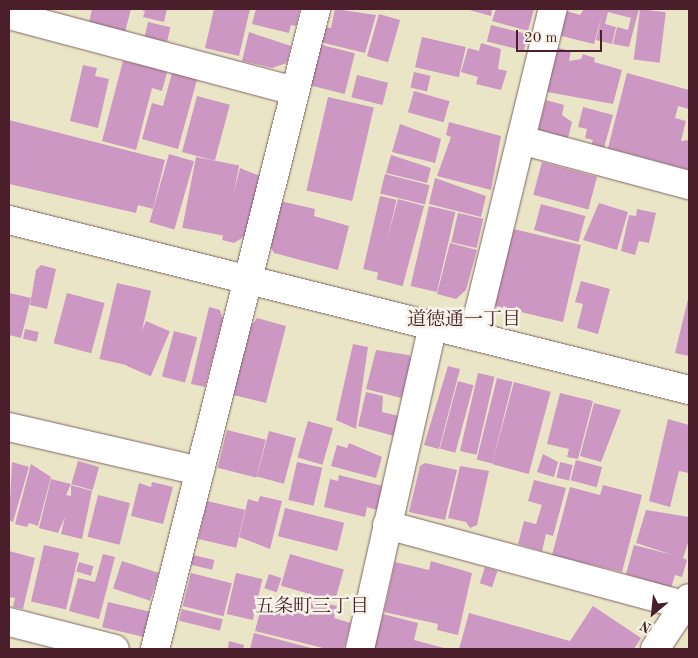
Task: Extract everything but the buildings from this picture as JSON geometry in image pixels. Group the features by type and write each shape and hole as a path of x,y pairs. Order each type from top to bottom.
{"street":[{"path":"156,649 316,9"},
{"path":"473,336 554,9"},
{"path":"9,15 295,91"},
{"path":"521,140 689,185"},
{"path":"9,220 689,390"},
{"path":"360,649 433,326"},
{"path":"9,427 200,472"},
{"path":"387,525 687,602 655,649"},
{"path":"9,622 116,649"}],"district":[{"name":"道徳通一丁目","path":"464,321"},
{"name":"五条町三丁目","path":"312,608"}]}
